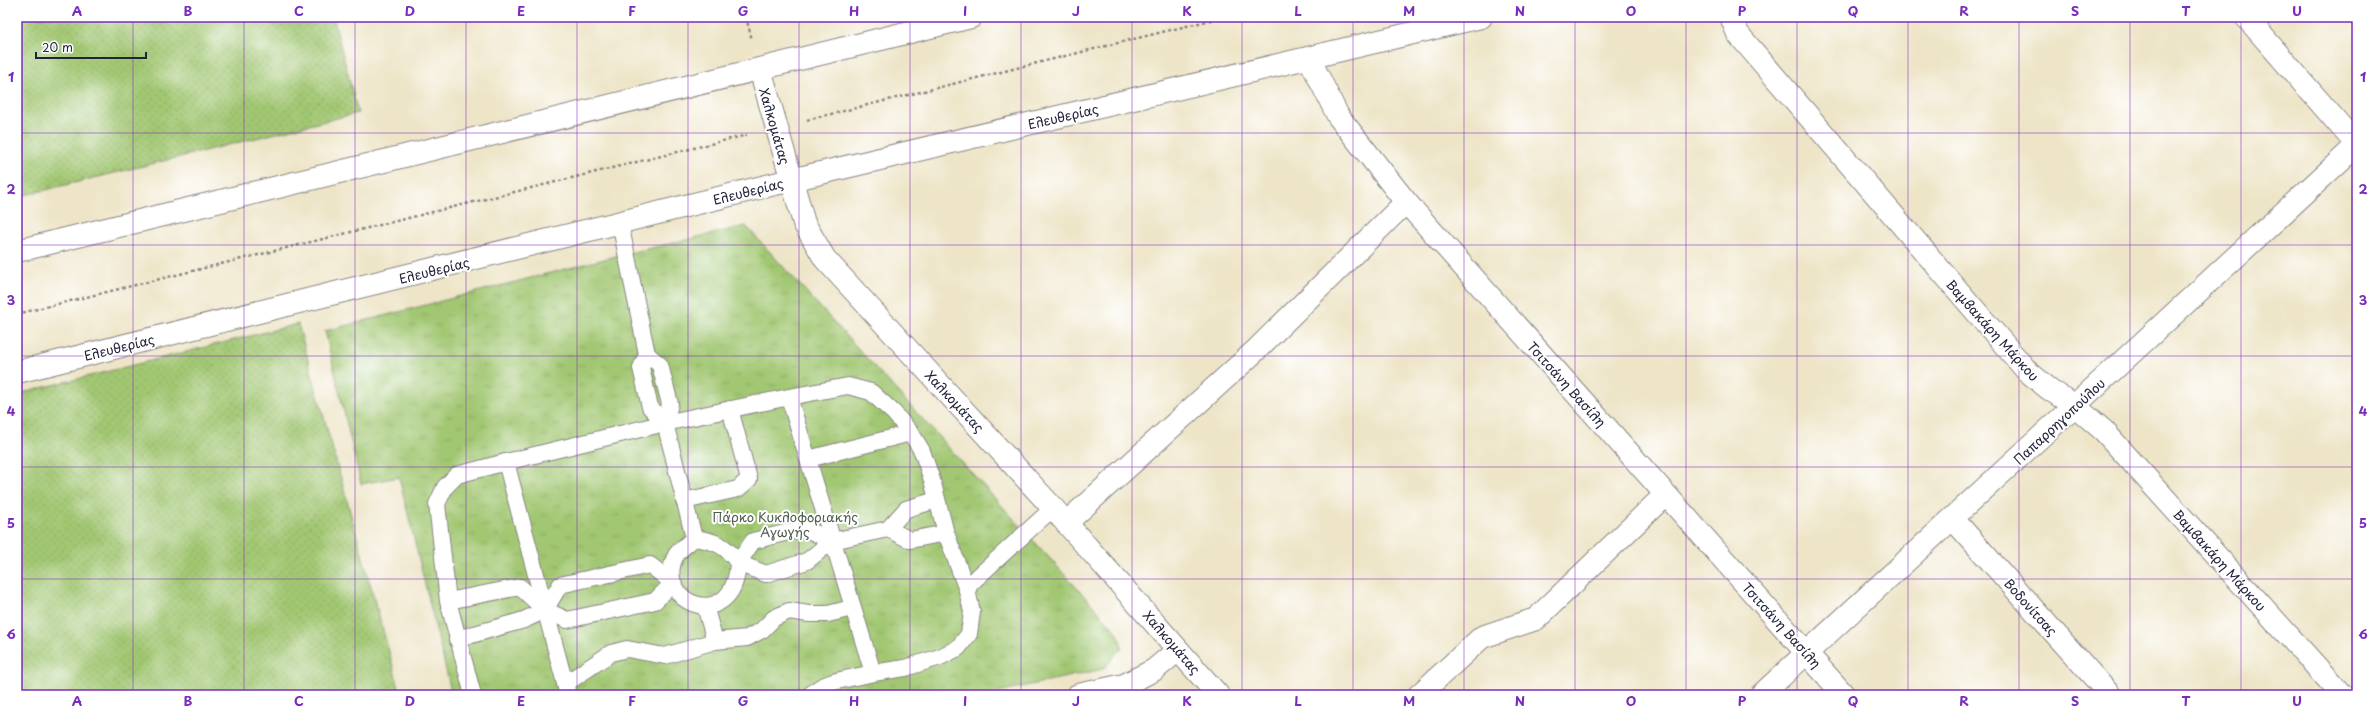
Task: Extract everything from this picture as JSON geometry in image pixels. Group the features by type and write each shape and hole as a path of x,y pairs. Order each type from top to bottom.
{"street":[{"path":"17,251 971,17"},
{"name":"Ελευθερίας","path":"17,372 620,224 791,180 1481,17"},
{"name":"Βαμβακάρη Μάρκου","path":"1731,17 1738,34 2027,371 2049,390 2075,406 2104,431 2342,695"},
{"path":"2246,17 2357,145"},
{"name":"Τσιτσάνη Βασίλη","path":"1309,58 1338,116 1406,202 1844,695"},
{"name":"Χαλκομάτας","path":"760,69 804,224 825,259 1060,515 1218,695"},
{"name":"Παπαρρηγοπούλου","path":"1760,695 1953,519 2357,145"},
{"path":"1060,515 1254,352 1406,202"},
{"path":"1419,695 1482,636 1536,619 1665,495"},
{"name":"Βοδονίτσας","path":"1953,519 2110,695"},
{"path":"1078,695 1124,685 1154,670 1178,650"}],"lane":[{"path":"620,224 647,354 641,368 650,407 665,424 694,538"},
{"path":"473,695 448,601 436,504 445,487 457,475 730,409 848,386 871,392 894,413 911,433 922,451 946,533 968,590 972,612 969,634 958,648 940,657 905,668 873,673 831,683 814,690 810,695"},
{"path":"789,397 873,673"},
{"path":"684,501 738,489 748,479 730,409"},
{"path":"808,459 911,433"},
{"path":"506,462 566,690 611,654 627,649 665,656 715,641 747,638 762,630 774,618 789,611 809,614 828,614 852,608"},
{"path":"738,563 766,574 807,561 832,541 888,529 906,509 937,500"},
{"path":"968,590 971,583 1060,515"},
{"path":"738,563 753,541 804,528 832,541"},
{"path":"888,529 910,540 946,533"},
{"path":"457,639 524,620 545,610 560,586 650,565 673,583 687,601 705,606 716,604 732,590 738,579 738,563 728,548 718,542 694,538"},
{"path":"448,601 520,587 545,610 567,620 655,601 673,583 672,571 677,555 694,538"},
{"path":"705,606 715,641"}],"path":[{"path":"17,314 1224,17"}],"green space":[{"path":"17,17 333,17 358,113 17,197"},
{"name":"Πάρκο Κυκλοφοριακής Αγωγής","path":"746,226 1118,633 1122,647 1103,669 984,695 452,695 399,477 361,484 325,331 612,257"},
{"path":"298,324 401,695 17,695 17,394"}]}
